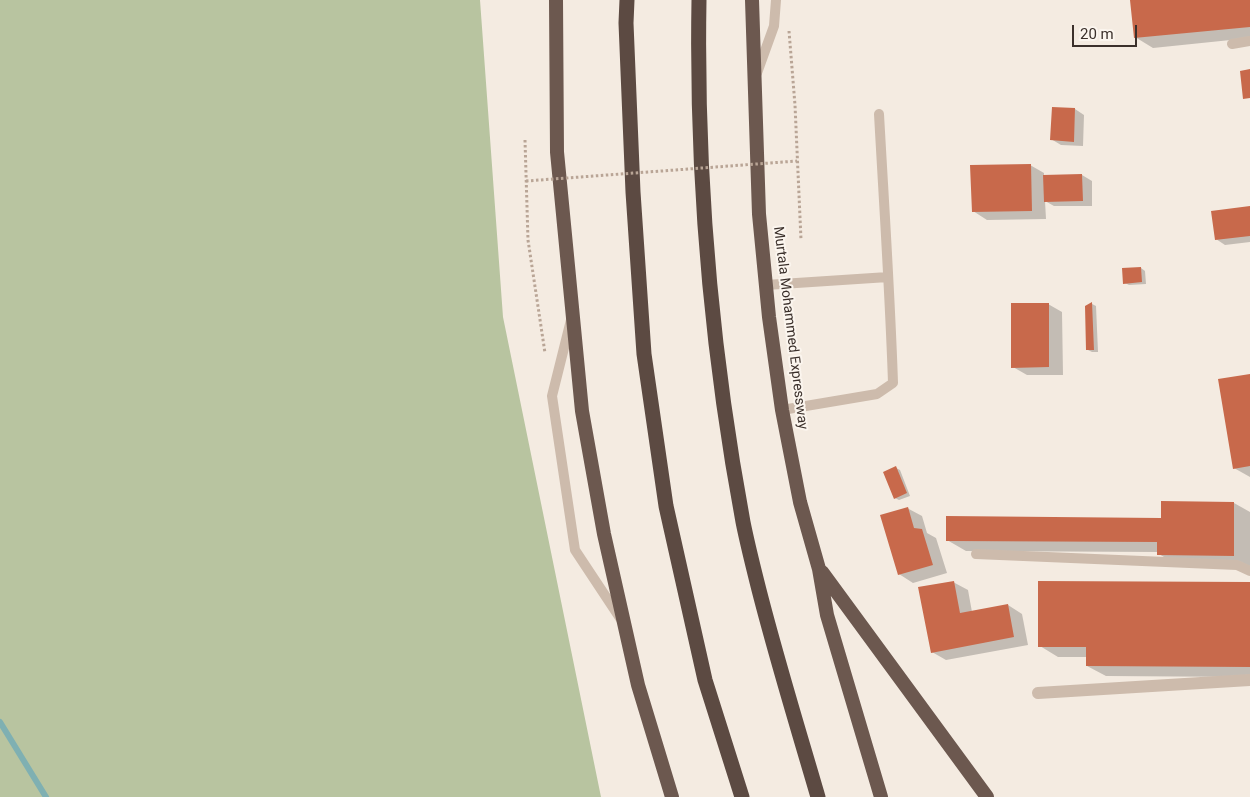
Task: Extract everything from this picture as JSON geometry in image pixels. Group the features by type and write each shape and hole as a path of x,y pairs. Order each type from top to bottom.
{"highway":[{"path":"556,0 557,152 582,411 604,534 638,685 672,797"},
{"path":"627,0 626,23 633,192 646,373 666,506 705,680 742,797"},
{"path":"699,0 701,159 709,285 724,402 743,524 772,645 818,797"},
{"name":"Murtala Mohammed Expressway","path":"752,0 760,214 766,285 782,410 800,502 819,569 827,615 882,797"},
{"path":"819,569 987,797"}],"street":[{"path":"1038,693 1250,680"}],"lane":[{"path":"754,81 774,26 776,0"},
{"path":"1232,44 1250,41"},
{"path":"782,410 877,394 893,383 891,307 879,114"},
{"path":"766,285 888,277"},
{"path":"572,314 552,396 575,550 624,623"},
{"path":"976,554 1237,565 1250,571"}],"path":[{"path":"789,24 798,161 800,240"},
{"path":"525,140 528,240 546,357"},
{"path":"526,181 798,161"}],"green space":[{"path":"0,0 480,0 503,317 601,797 0,797"}],"building":[{"path":"1130,0 1250,0 1250,27 1134,38"},
{"path":"1250,69 1250,98 1243,99 1240,71"},
{"path":"1052,107 1075,108 1074,142 1050,140"},
{"path":"1031,164 1032,211 972,212 970,165"},
{"path":"1082,174 1083,201 1044,202 1043,175"},
{"path":"1250,206 1250,236 1215,240 1211,211"},
{"path":"1141,267 1142,282 1123,284 1122,268"},
{"path":"1092,302 1094,350 1086,350 1085,306"},
{"path":"1011,303 1049,303 1049,367 1011,368"},
{"path":"1250,374 1250,466 1233,469 1218,379"},
{"path":"896,466 907,493 894,499 883,472"},
{"path":"1161,501 1234,502 1234,556 1157,555 1157,542 946,541 946,516 1161,518"},
{"path":"908,507 914,528 922,529 933,565 898,575 880,515"},
{"path":"954,581 960,613 1008,604 1014,637 931,653 918,587"},
{"path":"1038,581 1250,582 1250,667 1086,666 1086,647 1038,647"}],"waterway":[{"path":"0,722 46,797"}]}
